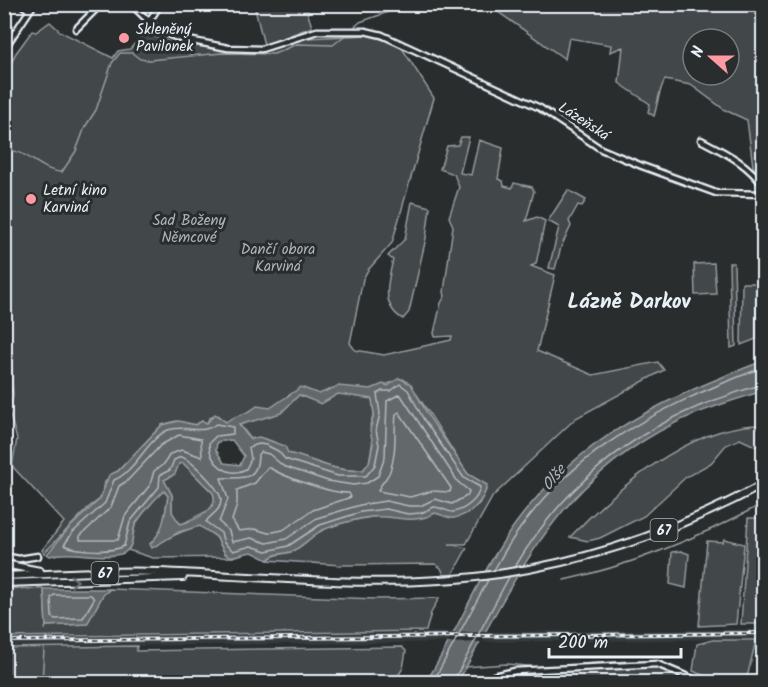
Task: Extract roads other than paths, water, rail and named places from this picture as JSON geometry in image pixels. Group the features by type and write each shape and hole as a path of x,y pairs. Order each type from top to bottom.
{"main road":[{"name":"67","path":"4,576 160,572 339,582 440,580 500,573 560,562 605,550 669,528 764,484"},
{"path":"4,564 27,570 73,573"},
{"name":"67","path":"4,583 205,576"}],"street":[{"path":"21,4 29,10"},
{"path":"8,43 33,4"},
{"path":"76,29 101,4"},
{"path":"131,4 148,23 160,4"},
{"name":"Lázeňská","path":"148,23 178,38 251,50 272,47 317,31 357,31 382,34 540,108 614,154 716,193 764,194"},
{"path":"701,140 734,157 754,172 764,187"},
{"path":"4,556 20,559 38,556"},
{"path":"494,682 494,676 515,671 657,664 700,682"}],"water":[{"path":"763,361 763,391 709,408 677,422 636,445 601,472 572,501 546,533 501,604 458,682 426,682 493,558 518,520 546,487 610,434 645,413 682,394"},
{"path":"399,378 411,384 429,417 468,474 487,485 483,497 471,511 454,518 435,513 417,519 374,517 352,520 319,532 293,551 270,557 268,560 252,552 234,556 227,555 217,537 200,526 179,532 152,548 150,544 158,534 165,516 168,496 164,491 136,523 130,546 124,553 106,556 59,554 50,556 47,554 69,528 100,499 109,475 118,471 162,425 179,421 195,425 202,421 206,424 215,414 226,422 257,406 270,408 301,387 319,394 338,386 371,389 383,384 388,386","holes":["338,394 372,399 374,414 370,430 373,444 369,463 363,470 334,468 288,453 285,446 259,437 250,439 239,425 281,413 299,395 321,404","232,440 244,456 240,465 224,463 216,450 217,442","183,463 213,493 214,499 213,505 204,514 180,524 172,512 172,495 164,480 175,474 179,464"]},
{"path":"44,589 110,589 103,595 87,624 46,626"}],"waterway":[{"path":"351,30 360,22 411,4"},
{"path":"4,150 12,150 47,168 62,172 76,151 85,127 96,110 112,63 120,53 132,53 140,59 149,60 222,53 274,54 297,44 333,45 348,33"},
{"path":"564,580 590,574 666,549 764,503"},
{"path":"42,682 44,649"},
{"path":"464,667 507,664 537,667 629,661 654,662"},
{"path":"673,668 708,682"}],"railway":[{"path":"4,641 764,633"}],"place":[{"name":"Skleněný Pavilonek","path":"124,38"},
{"name":"Letní kino Karviná","path":"31,199"}],"district":[{"name":"Lázně Darkov","path":"629,301"}],"park label":[{"name":"Sad Boženy Němcové","path":"189,228"},
{"name":"Dančí obora Karviná","path":"278,258"}],"water label":[{"name":"Olše","path":"553,477"}]}
